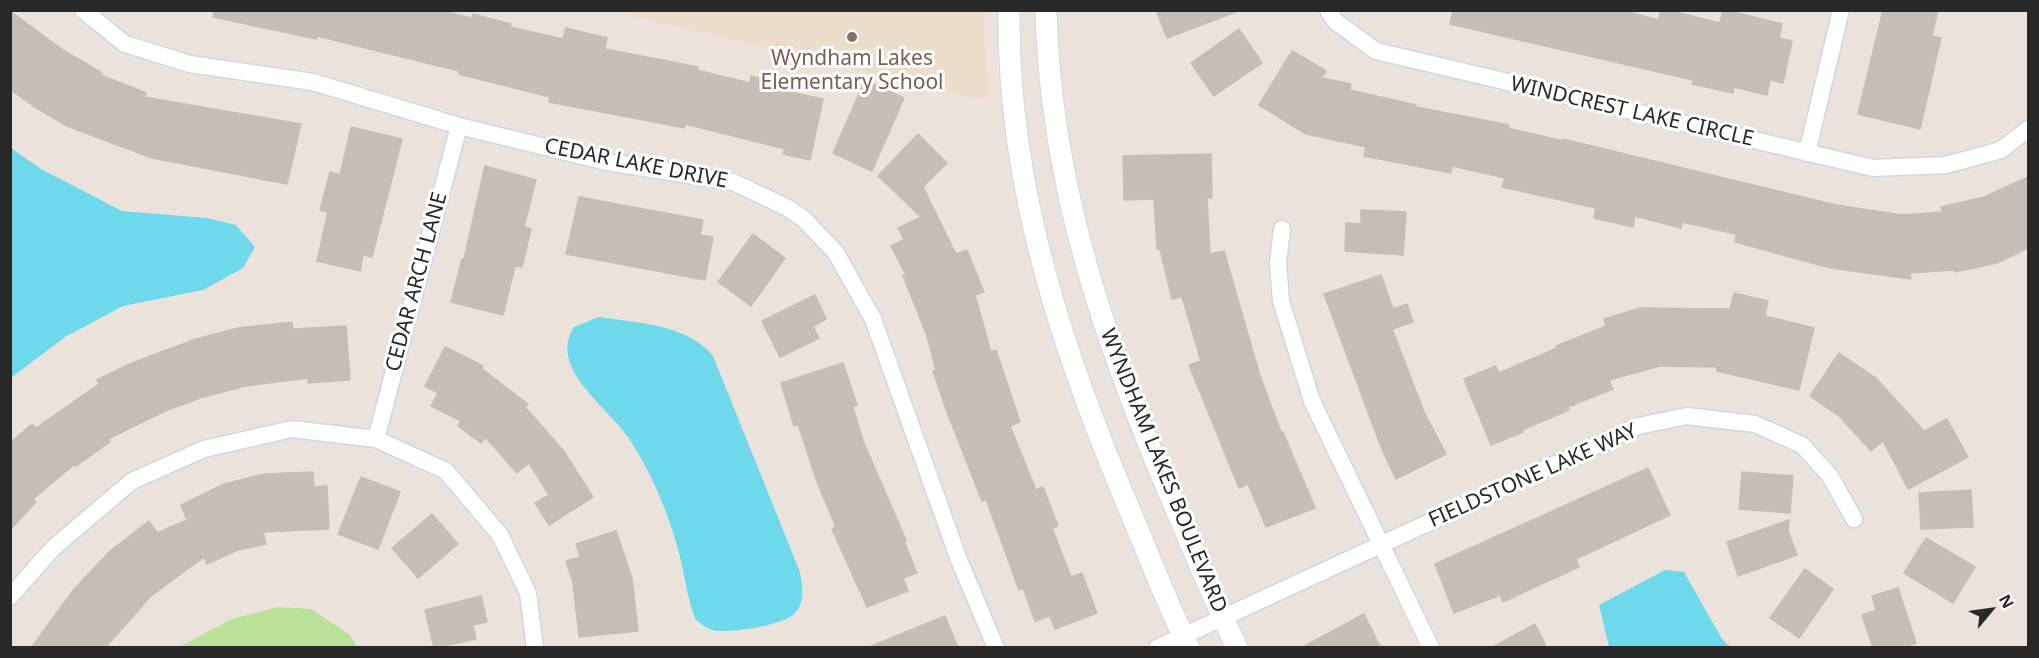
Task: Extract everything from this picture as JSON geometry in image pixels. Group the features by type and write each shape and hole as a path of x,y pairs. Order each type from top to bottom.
{"street":[{"name":"CEDAR LAKE DRIVE","path":"83,10 125,44 190,64 313,82 459,126 607,162 733,182 786,207 804,219 836,253 873,319 959,560 996,648"},
{"name":"WYNDHAM LAKES BOULEVARD","path":"1009,10 1015,122 1030,213 1052,304 1080,390 1186,642"},
{"name":"WYNDHAM LAKES BOULEVARD","path":"1046,10 1047,71 1064,174 1081,253 1113,357 1222,618 1237,648"},
{"name":"WINDCREST LAKE CIRCLE","path":"1328,10 1335,21 1376,51 1873,168 1946,165 2001,150 2028,129"},
{"path":"1807,153 1841,10"},
{"name":"CEDAR ARCH LANE","path":"376,439 459,126"},
{"path":"1282,229 1278,263 1281,301 1312,401 1431,648"},
{"name":"FIELDSTONE LAKE WAY","path":"1157,648 1186,642 1222,618 1638,426 1687,416 1755,424 1802,445 1830,476 1854,519"},
{"path":"10,597 53,548 132,482 204,449 292,429 376,439 446,471 500,535 528,592 535,648"}],"shaded area":[{"name":"Wyndham Lakes Elementary School","path":"611,11 984,11 989,101"}],"green space":[{"path":"278,607 311,609 350,635 357,647 179,647 232,619"}],"water":[{"path":"11,148 41,169 122,211 207,218 236,225 255,247 243,268 203,290 123,306 65,337 11,378"},
{"path":"599,317 676,331 702,345 713,356 800,572 801,604 789,618 758,627 725,631 711,630 696,620 690,604 675,538 653,481 630,440 584,387 569,358 568,343 574,327"},
{"path":"1665,570 1684,572 1722,639 1730,647 1609,647 1599,605"}],"building":[{"path":"214,10 439,10 472,18 473,14 511,24 510,27 563,39 566,28 607,38 605,49 698,67 697,70 750,83 751,76 792,85 790,92 823,99 810,160 783,154 785,149 685,124 685,128 549,102 550,97 459,74 459,71 317,36 316,39 213,17"},
{"path":"1156,10 1236,10 1236,12 1167,38"},
{"path":"1453,10 1622,10 1658,20 1661,10 1668,10 1720,23 1723,10 1726,10 1782,24 1779,38 1792,41 1783,83 1770,80 1767,95 1734,87 1733,93 1692,84 1693,80 1450,24"},
{"path":"1883,10 1938,10 1932,36 1941,38 1920,129 1858,114"},
{"path":"10,11 63,50 102,73 101,75 146,93 144,97 301,124 287,184 152,158 67,126 33,106 10,89"},
{"path":"1239,29 1262,63 1214,96 1191,63"},
{"path":"1292,51 1326,71 1322,78 1351,84 1350,90 1416,105 1416,107 1509,125 1508,128 1563,141 1563,139 1836,205 1902,215 1942,212 1941,207 1984,197 2028,177 2028,248 1997,263 1955,272 1954,270 1910,273 1911,279 1830,268 1735,242 1736,234 1682,222 1681,228 1635,216 1633,227 1594,218 1596,208 1502,187 1505,178 1452,166 1451,173 1364,156 1366,147 1306,134 1259,105"},
{"path":"865,80 904,98 872,171 833,153"},
{"path":"351,127 402,139 372,257 363,255 360,271 317,261 328,212 320,210 330,172 340,175"},
{"path":"918,134 947,163 923,187 956,254 967,250 984,292 975,295 991,352 996,350 1020,422 1010,426 1036,490 1043,487 1058,526 1052,528 1071,577 1082,573 1097,613 1055,629 1050,616 1035,621 1023,588 1019,590 986,499 982,501 947,412 933,371 936,370 926,333 903,276 906,275 891,246 904,240 898,228 921,217 878,176"},
{"path":"1211,154 1212,198 1207,198 1210,254 1224,251 1260,376 1281,432 1283,432 1315,508 1266,527 1248,484 1239,488 1189,365 1201,361 1182,297 1172,299 1160,249 1157,249 1154,199 1124,200 1123,156"},
{"path":"485,166 536,180 524,227 531,229 522,267 515,266 503,315 451,302 462,259 464,259"},
{"path":"579,197 703,220 700,235 713,237 705,280 566,254"},
{"path":"1361,210 1406,212 1403,255 1345,251 1346,223 1361,224"},
{"path":"753,234 785,258 751,306 718,282"},
{"path":"1381,275 1393,309 1407,304 1413,322 1392,329 1424,412 1446,454 1396,479 1381,447 1324,294"},
{"path":"1734,293 1768,301 1765,316 1814,328 1799,390 1717,371 1717,367 1660,366 1609,380 1613,389 1568,407 1569,410 1491,445 1464,379 1496,366 1499,373 1606,326 1604,319 1640,308 1730,309"},
{"path":"815,295 826,319 813,326 819,338 780,357 762,321"},
{"path":"292,322 293,329 346,326 350,380 308,383 308,378 245,386 200,398 165,411 108,439 110,442 76,466 75,464 33,499 36,502 10,530 10,443 32,424 36,428 99,384 97,380 132,363 196,339 238,328"},
{"path":"445,347 483,366 482,369 528,404 525,407 563,450 593,497 549,525 535,503 549,495 529,463 517,473 485,437 481,443 458,426 461,421 431,406 438,393 425,386"},
{"path":"1839,353 1876,378 1924,431 1947,419 1968,457 1908,489 1883,441 1871,451 1840,417 1810,396"},
{"path":"843,363 857,405 853,407 863,441 906,540 904,541 917,573 903,578 908,591 867,607 832,529 836,527 817,482 798,424 794,426 781,383"},
{"path":"1648,468 1670,515 1576,559 1579,567 1503,602 1500,595 1454,613 1435,564"},
{"path":"313,472 314,487 327,486 329,529 263,532 266,544 238,550 207,564 204,557 151,596 105,648 31,648 75,588 110,551 149,521 157,533 187,520 181,505 224,484 264,474"},
{"path":"1742,472 1793,476 1790,513 1739,509"},
{"path":"361,477 400,492 378,549 338,534"},
{"path":"1971,490 1973,527 1921,529 1919,493"},
{"path":"432,514 458,544 418,578 392,548"},
{"path":"1789,520 1788,531 1797,555 1738,576 1727,542"},
{"path":"616,531 632,578 638,631 579,637 573,583 566,561 580,557 576,544"},
{"path":"1926,538 1975,567 1953,603 1904,573"},
{"path":"1805,569 1833,589 1799,638 1770,618"},
{"path":"1898,588 1916,643 1902,648 1873,648 1862,615 1876,610 1872,596"},
{"path":"481,596 487,622 473,625 476,639 434,648 425,610"},
{"path":"1364,614 1381,648 1301,648"},
{"path":"945,616 958,648 869,648 869,647"},
{"path":"1535,624 1547,648 1491,648"}],"place":[{"name":"Wyndham Lakes Elementary School","path":"852,37"}]}
